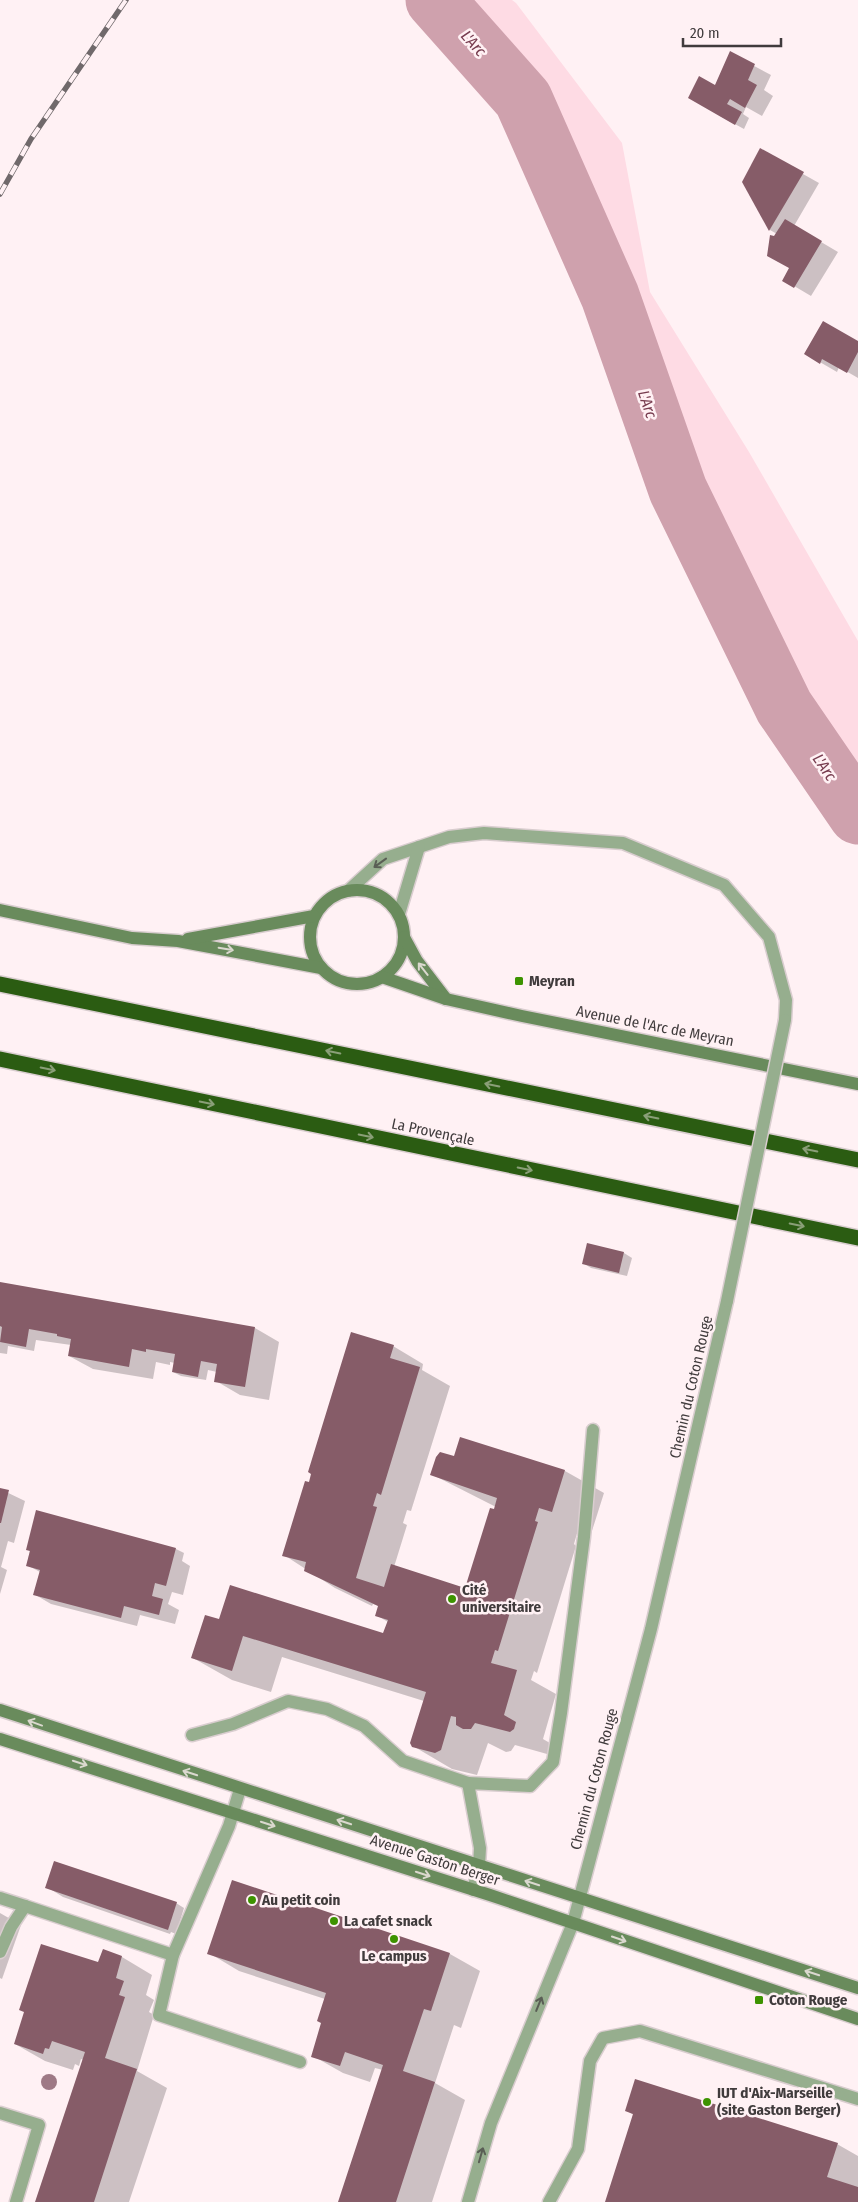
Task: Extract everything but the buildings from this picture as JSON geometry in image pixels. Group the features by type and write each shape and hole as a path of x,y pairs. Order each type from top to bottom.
{"highway":[{"path":"0,984 858,1160"},
{"name":"La Provençale","path":"0,1060 858,1238"}],"main road":[{"path":"404,937 402,953 394,967 382,978 367,983 350,984 334,979 321,968 312,952 309,934 314,916 324,903 334,895 348,890 363,890 377,894 399,914 404,937 417,961 446,998"},
{"path":"0,910 132,938 178,941 321,968"},
{"path":"178,941 314,916"},
{"name":"Avenue de l'Arc de Meyran","path":"382,978 446,998 522,1016 858,1084"},
{"name":"Avenue Gaston Berger","path":"0,1710 858,1988"},
{"name":"Avenue Gaston Berger","path":"0,1739 473,1890 858,2019"}],"street":[{"name":"Chemin du Coton Rouge","path":"348,890 383,859 449,837 484,833 622,843 724,885 769,937 786,1000 785,1020 727,1301 651,1629 573,1923 491,2123 468,2202"},
{"path":"399,914 419,847"},
{"path":"192,1734 233,1724 288,1700 327,1709 364,1726 403,1761 468,1784 530,1786 553,1762 584,1537 593,1430"},
{"path":"468,1784 480,1848 479,1866 473,1890"},
{"path":"240,1789 234,1813 173,1955 159,2015 300,2062"},
{"path":"0,1898 173,1955"},
{"path":"0,1952 11,1927 25,1906"},
{"path":"549,2202 578,2149 590,2061 603,2038 640,2031 858,2099"},
{"path":"0,2113 39,2124 16,2202"}],"shaded area":[{"path":"435,0 512,0 516,3 622,143 650,292 749,452 858,641 858,815 784,707 678,490 610,296 523,99"}],"waterway":[{"name":"L'Arc","path":"435,0 523,99 610,296 678,490 784,707 858,815"}],"railway":[{"path":"0,194 31,139 126,0"}],"place":[{"name":"Meyran","path":"519,981"},
{"name":"Cité universitaire","path":"452,1599"},
{"name":"Au petit coin","path":"252,1900"},
{"name":"La cafet snack","path":"334,1921"},
{"name":"Le campus","path":"394,1939"},
{"name":"Coton Rouge","path":"759,2000"},
{"name":"IUT d'Aix-Marseille (site Gaston Berger)","path":"707,2102"}]}
